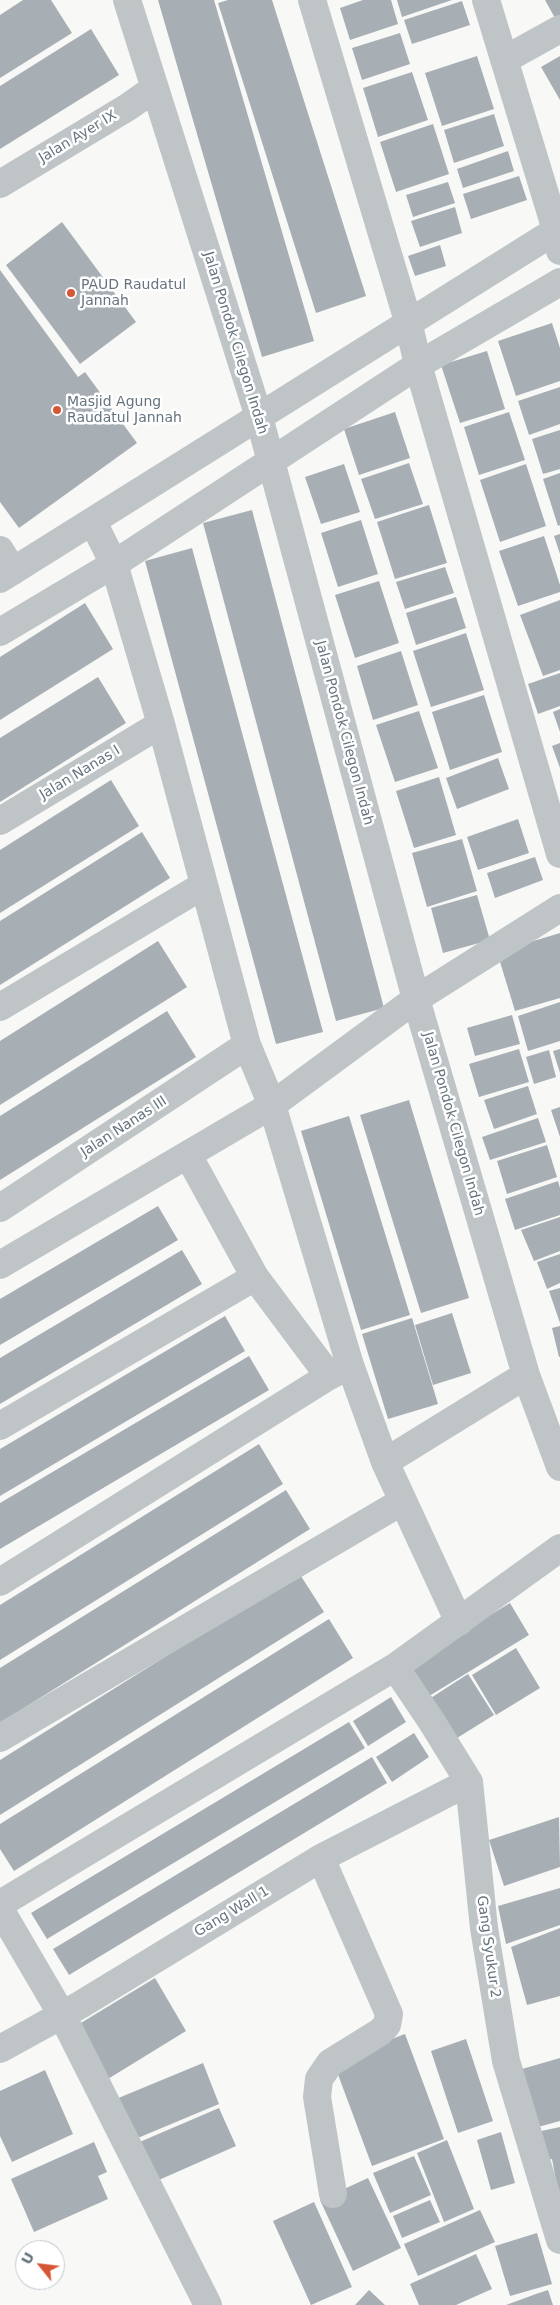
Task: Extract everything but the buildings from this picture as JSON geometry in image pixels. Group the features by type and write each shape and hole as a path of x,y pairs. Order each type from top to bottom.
{"street":[{"name":"Jalan Pondok Cilegon Indah","path":"127,0 259,417 416,999 526,1375 560,1467"},
{"path":"312,0 408,321 418,365 560,854"},
{"path":"4,567 93,522 408,321 559,236 486,0"},
{"path":"504,60 560,29"},
{"name":"Jalan Ayer IX","path":"0,184 128,107 155,88"},
{"path":"0,632 114,564 418,365 560,282"},
{"path":"93,522 114,564 161,724 247,1045 272,1105 340,1371 385,1462 459,1622"},
{"name":"Jalan Nanas I","path":"0,821 161,724"},
{"path":"0,1007 204,885"},
{"path":"0,1265 272,1105 416,999 560,908"},
{"name":"Jalan Nanas III","path":"0,1208 247,1045"},
{"path":"188,1155 255,1277 340,1371"},
{"path":"0,1426 255,1277"},
{"path":"0,1582 340,1371"},
{"path":"385,1462 526,1375"},
{"path":"0,1738 403,1501"},
{"path":"0,1904 395,1667 560,1548"},
{"name":"Gang Syukur 2","path":"395,1667 469,1782 484,1928 506,2061 560,2240"},
{"name":"Gang Wall 1","path":"0,2049 62,2015 322,1858 469,1782"},
{"path":"322,1858 389,2014 387,2024 380,2032 330,2062 319,2078 317,2097 333,2194"},
{"path":"0,1909 62,2015 208,2305"}],"place":[{"name":"PAUD Raudatul Jannah","path":"71,293"},
{"name":"Masjid Agung Raudatul Jannah","path":"57,410"}]}
